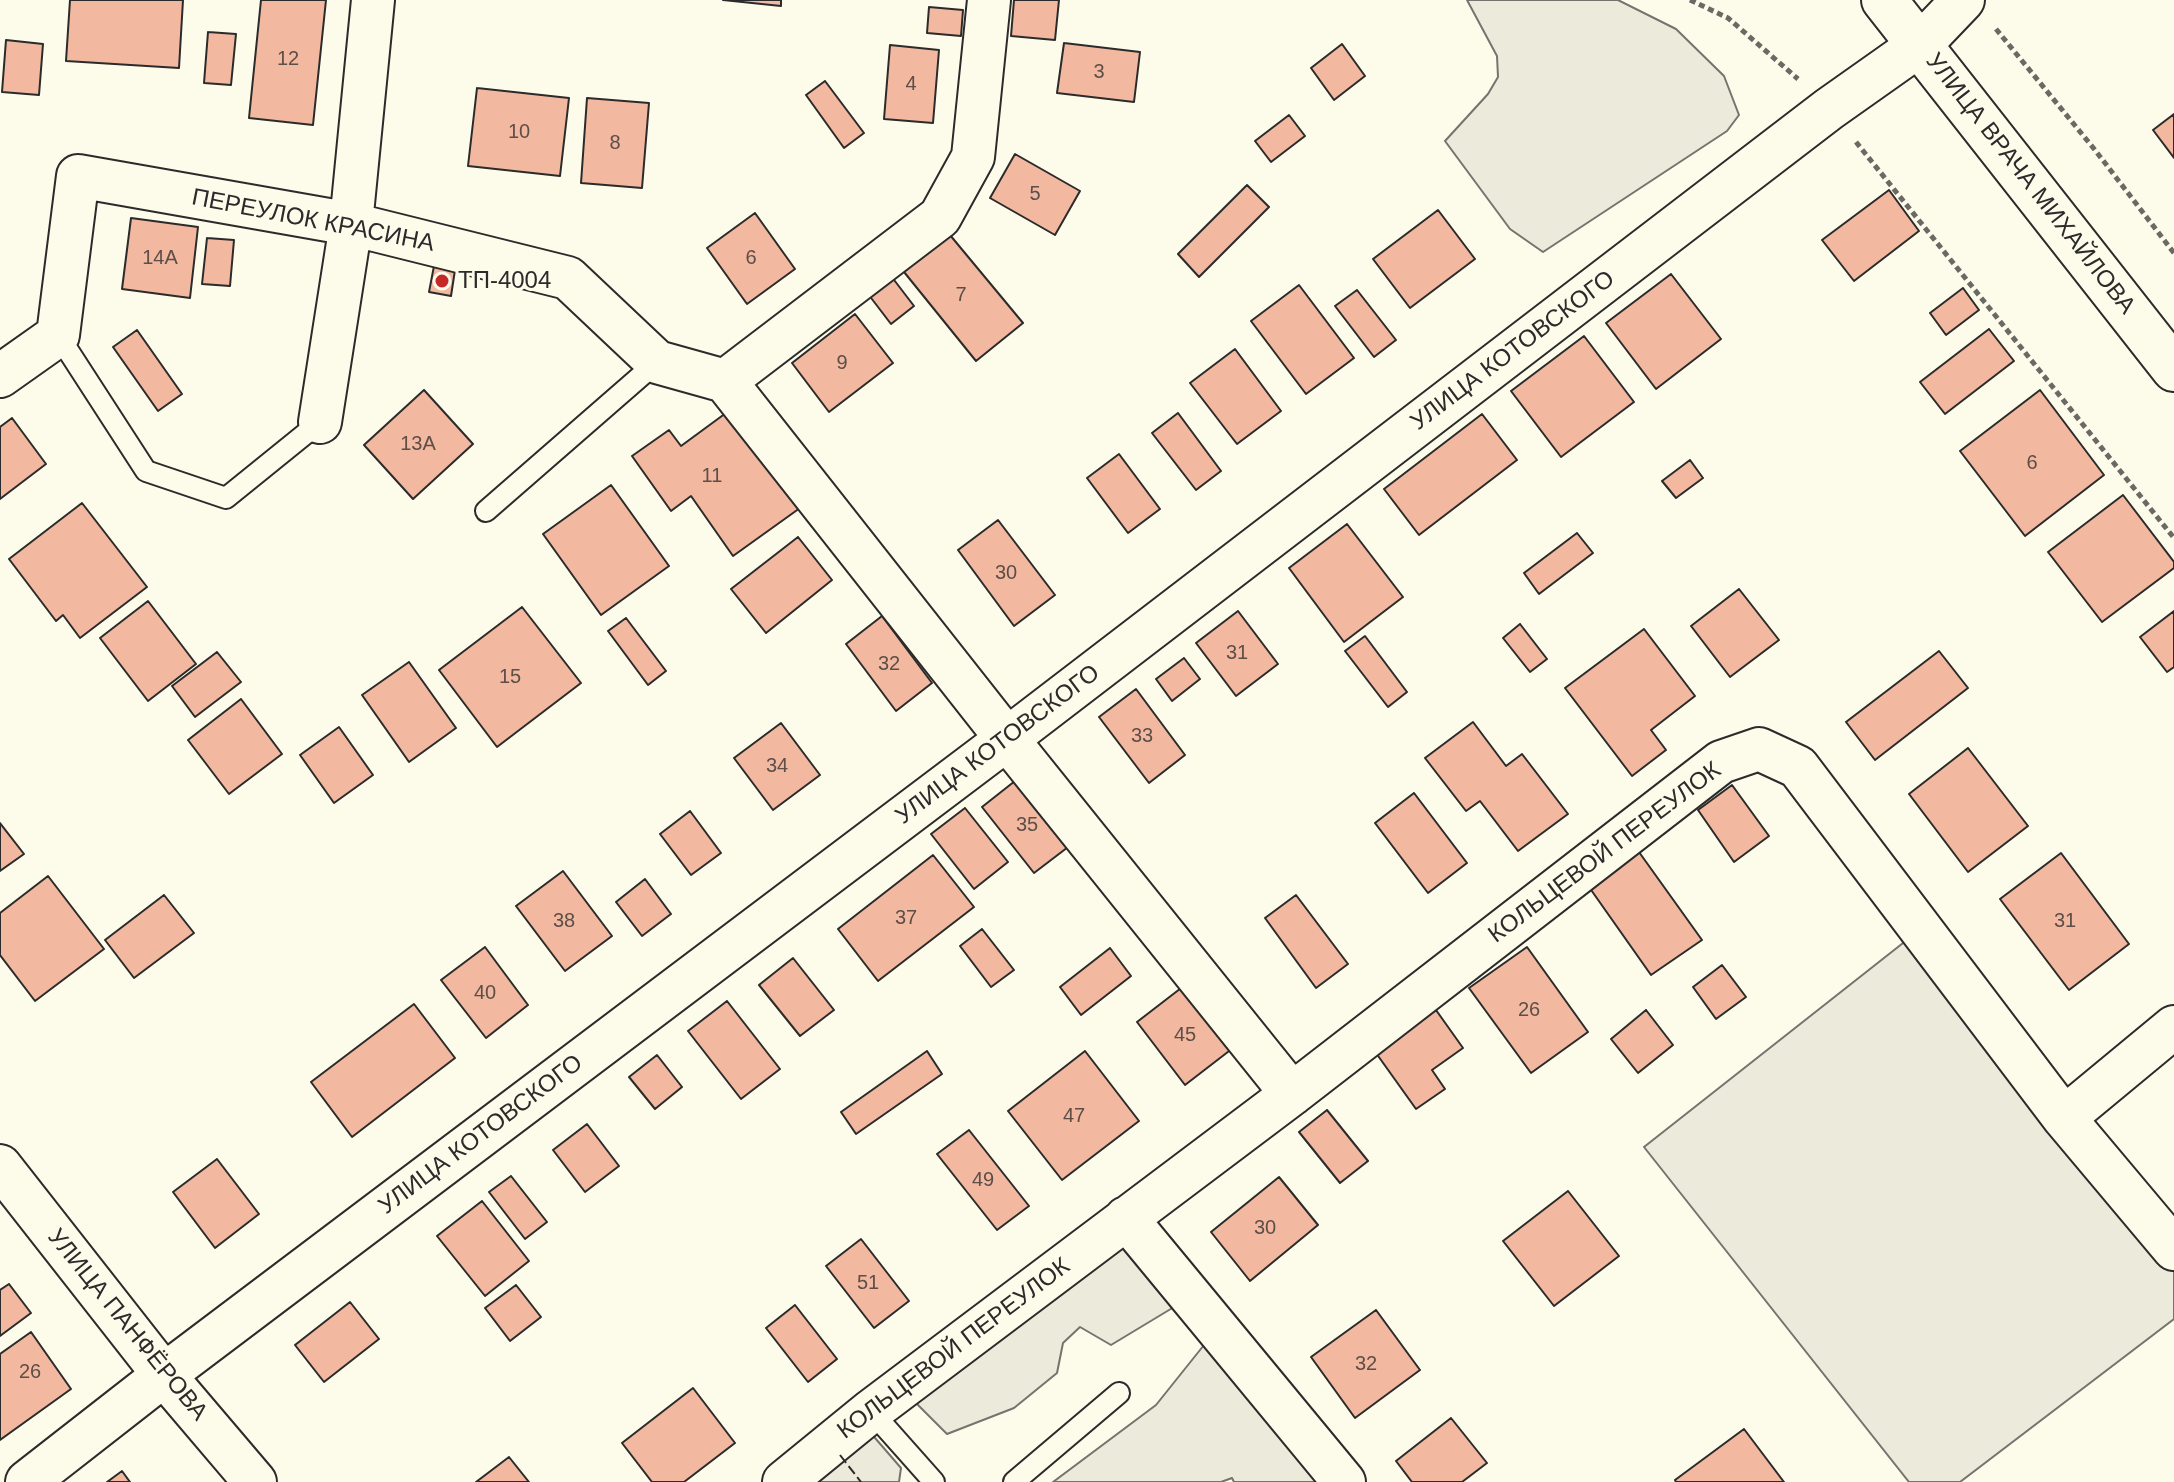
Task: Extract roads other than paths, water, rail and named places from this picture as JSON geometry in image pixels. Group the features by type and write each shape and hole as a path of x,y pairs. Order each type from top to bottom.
{"main road":[{"name":"УЛИЦА ВРАЧА МИХАЙЛОВА","path":"1884,0 2174,369"}],"street":[{"path":"320,422 351,224 373,0"},
{"path":"989,0 973,157 940,217 725,381 1292,1094"},
{"name":"УЛИЦА КОТОВСКОГО","path":"27,1482 164,1375 1007,739 1829,109 1921,44 1977,12"},
{"name":"ПЕРЕУЛОК КРАСИНА","path":"58,335 78,176 351,224 568,278 657,362 725,381"},
{"path":"0,376 58,335"},
{"name":"КОЛЬЦЕВОЙ ПЕРЕУЛОК","path":"784,1482 871,1411 1292,1094 1721,762 1759,749 1798,767 2064,1118 2174,1249"},
{"path":"2064,1118 2174,1027"},
{"name":"УЛИЦА ПАНФЁРОВА","path":"0,1166 164,1375 255,1482"},
{"path":"1126,1218 1344,1482"}],"lane":[{"path":"58,335 146,471 226,498 320,422"},
{"path":"486,511 657,362"},
{"path":"1014,1482 1119,1393"},
{"path":"871,1411 934,1482"}],"place":[{"name":"ТП-4004","path":"442,281"}]}
